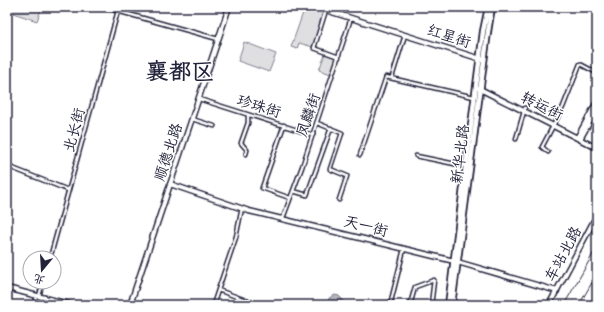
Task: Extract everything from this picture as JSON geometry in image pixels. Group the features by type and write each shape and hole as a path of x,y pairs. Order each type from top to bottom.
{"main road":[{"name":"新华北路","path":"448,305 456,261 488,7"},
{"name":"新华北路","path":"482,59 492,7"},
{"name":"新华北路","path":"452,305 466,166 475,97 478,86"}],"street":[{"path":"103,7 218,40"},
{"name":"北长街","path":"52,250 119,7"},
{"name":"顺德北路","path":"130,305 229,7"},
{"name":"红星街","path":"316,7 482,59"},
{"path":"334,13 336,7"},
{"path":"326,10 314,48 339,57"},
{"name":"凤麟街","path":"283,218 313,135 351,18"},
{"path":"392,77 405,35"},
{"path":"548,152 542,147 554,125 580,64 597,73"},
{"path":"360,155 386,78 392,77 475,97"},
{"name":"转运街","path":"478,86 597,146"},
{"name":"珍珠街","path":"199,99 313,135"},
{"path":"579,137 597,102"},
{"path":"579,137 597,108"},
{"path":"516,139 525,110"},
{"path":"246,154 247,150 241,144 248,123 248,115"},
{"path":"192,119 214,126"},
{"path":"317,123 342,134 330,169 347,176 339,200"},
{"path":"284,125 262,188 290,198"},
{"path":"293,191 307,195 331,128"},
{"path":"416,156 466,166"},
{"path":"7,166 68,190"},
{"name":"天一街","path":"170,184 242,208 456,261 557,291"},
{"path":"213,305 236,237 238,221 242,208"},
{"name":"车站北路","path":"550,305 597,215"},
{"path":"390,305 404,248"},
{"path":"410,305 415,287 434,280 432,305"},
{"path":"7,290 72,305"},
{"path":"35,305 40,290"},
{"path":"218,290 259,305"},
{"path":"37,297 61,305"},
{"path":"594,305 597,301"}],"shaded area":[{"path":"7,7 42,7 37,21 7,11"},
{"path":"305,7 324,12 313,47 299,43 297,49 291,47"},
{"path":"244,42 276,54 269,72 238,61"},
{"path":"325,54 336,58 331,74 319,70"},
{"path":"335,295 339,296 345,302 344,305 328,305 329,298"}],"railway":[{"path":"564,305 597,247"},
{"path":"579,305 597,274"}],"district":[{"name":"襄都区","path":"180,71"}]}
